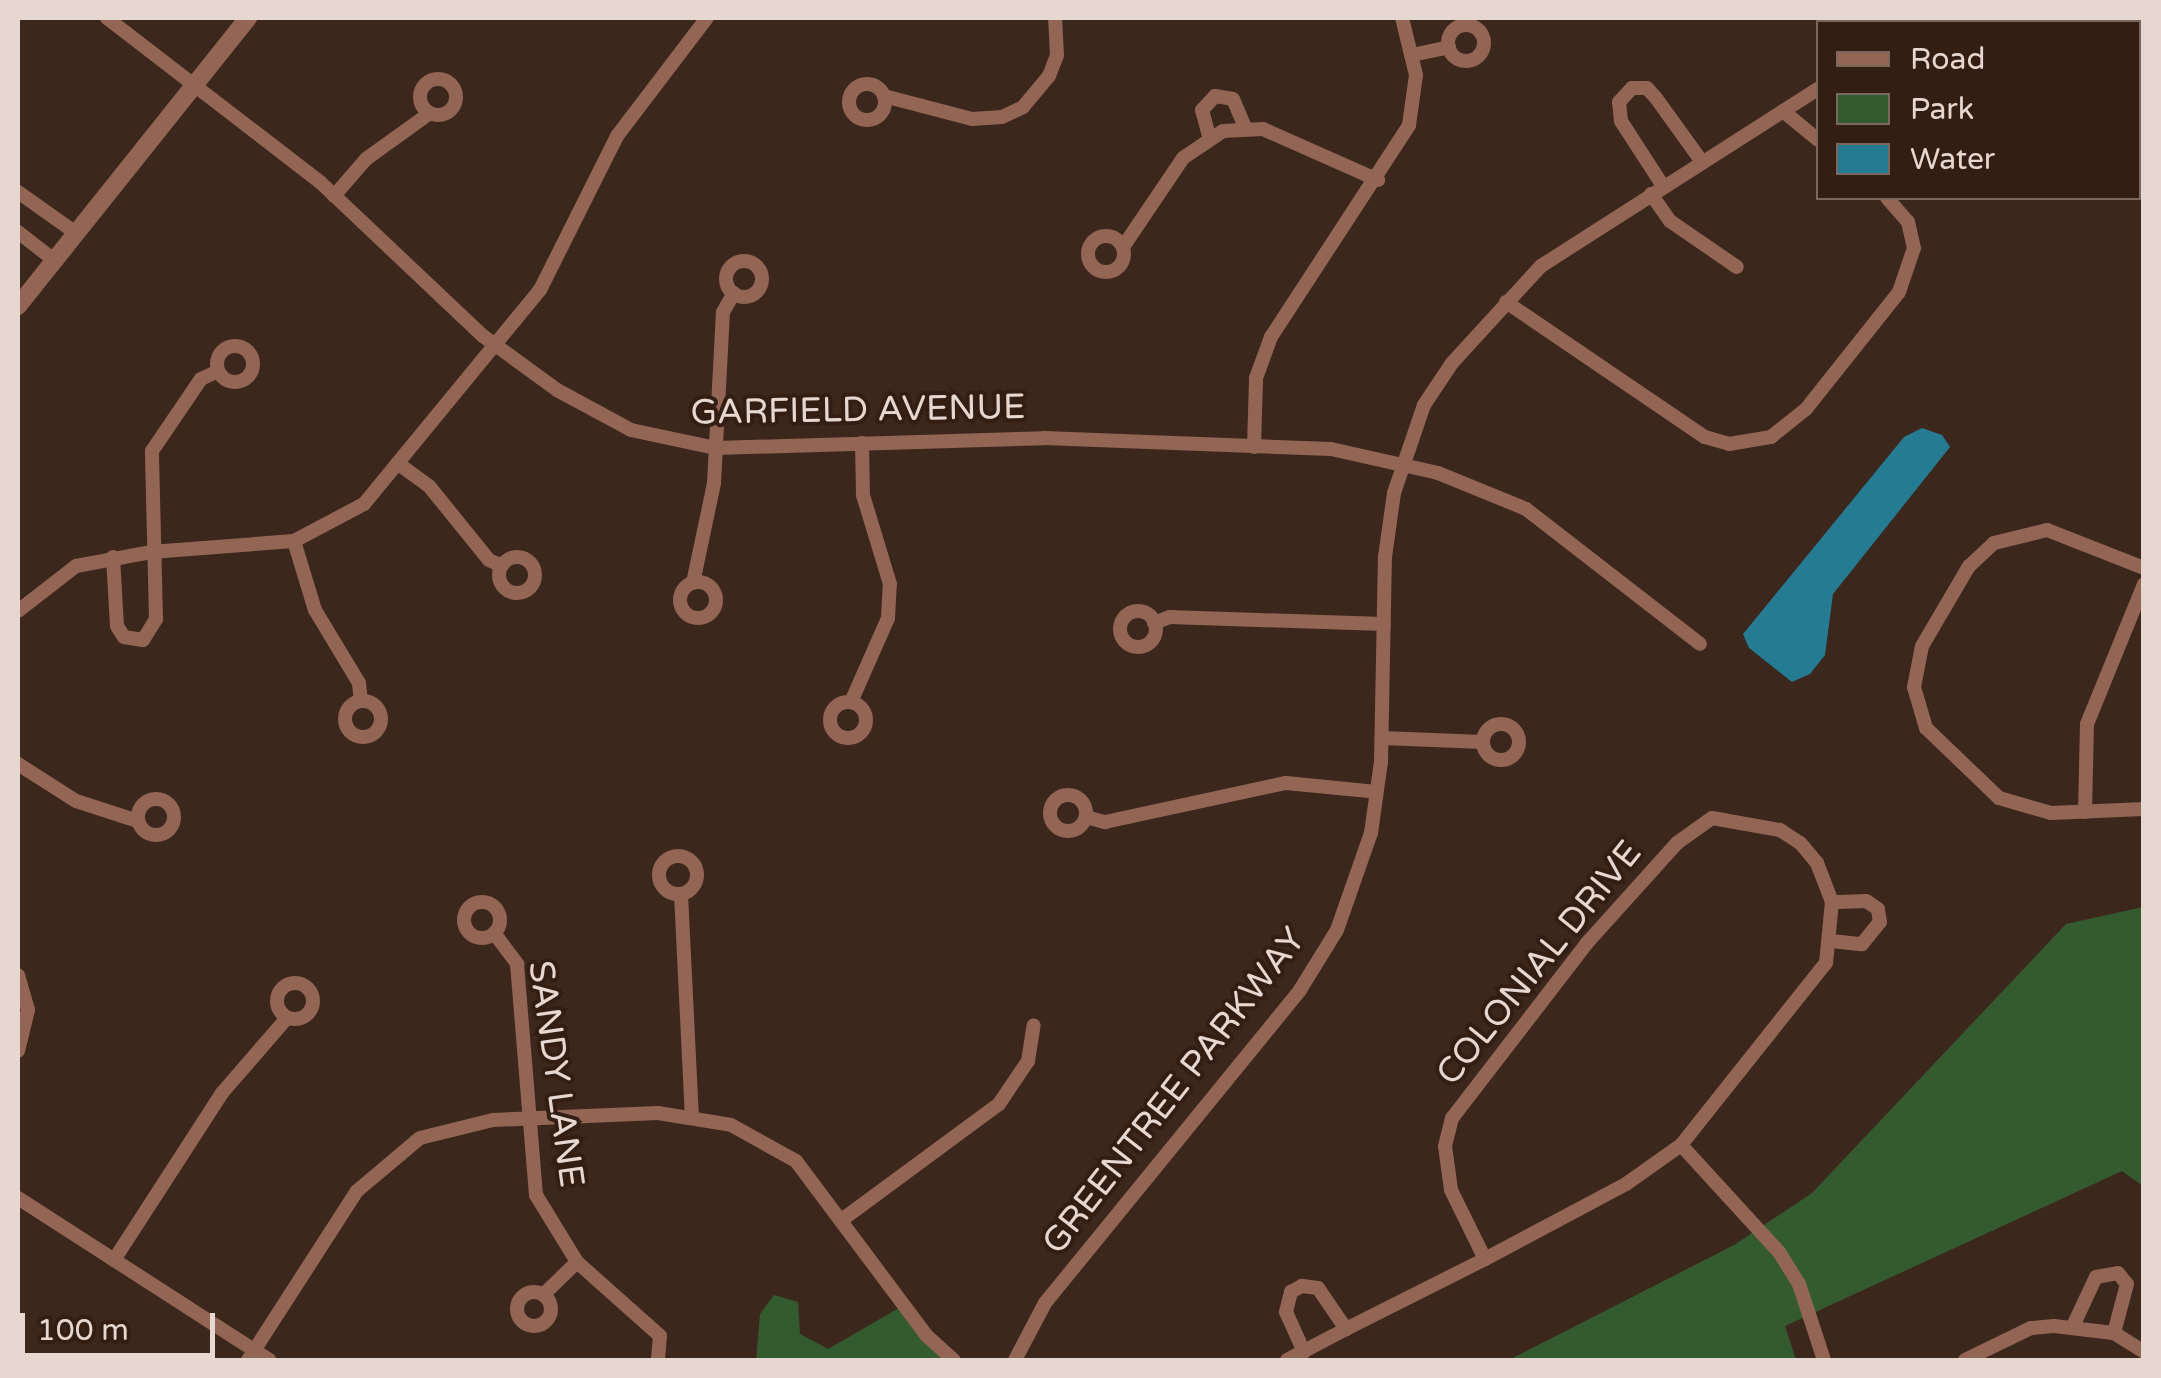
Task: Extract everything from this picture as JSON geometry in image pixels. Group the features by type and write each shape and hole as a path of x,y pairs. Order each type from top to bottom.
{"street":[{"name":"GARFIELD AVENUE","path":"107,18 196,83 334,196 495,346 556,390 631,430 716,448 1044,438 1331,450 1402,465 1526,510 1700,644"},
{"path":"18,306 248,18"},
{"path":"18,611 76,566 151,552 294,541 342,520 400,465 562,257 617,136 707,18"},
{"path":"884,96 972,119 1002,117 1024,107 1049,76 1057,55 1055,18"},
{"path":"1254,447 1256,378 1271,336 1378,180 1409,125 1416,75 1402,18"},
{"path":"1412,56 1449,48"},
{"path":"1700,159 1646,88 1632,88 1619,102 1621,121 1670,220 1737,267"},
{"name":"GREENTREE PARKWAY","path":"1015,1360 1045,1303 1319,962 1356,883 1377,792 1382,738 1386,557 1402,465 1424,405 1506,302 1541,266 1700,159 1816,90"},
{"path":"1209,136 1202,110 1214,96 1233,99 1245,127"},
{"path":"1783,111 1816,138"},
{"path":"334,196 366,158 430,113"},
{"path":"1123,247 1134,239 1183,158 1209,136 1245,127 1378,180"},
{"path":"18,192 76,233"},
{"path":"1506,302 1704,437 1729,444 1771,438 1806,409 1900,292 1914,248 1908,222 1889,200"},
{"path":"18,232 54,260"},
{"path":"693,583 708,524 724,312 734,293"},
{"path":"112,558 117,626 136,641 156,625 151,552 152,450 200,378 218,371"},
{"path":"850,702 888,618 890,584 863,495 862,443"},
{"path":"400,465 430,486 489,560 502,566"},
{"path":"2144,568 2047,530 2006,538 1969,566 1916,664 1914,695 1926,728 1986,788 2022,808 2085,812 2144,809"},
{"path":"294,541 315,610 359,683 362,700"},
{"path":"2085,812 2087,724 2144,584"},
{"path":"1154,622 1170,617 1384,624"},
{"path":"1382,738 1483,742"},
{"path":"18,764 76,801 138,822"},
{"path":"1086,817 1105,822 1270,784 1377,792"},
{"name":"COLONIAL DRIVE","path":"1287,1360 1484,1259 1626,1184 1681,1145 1826,962 1832,902 1817,863 1780,830 1712,818 1677,844 1587,943 1452,1118 1445,1146 1451,1190 1484,1259"},
{"path":"680,894 692,1115"},
{"path":"1831,942 1862,944 1880,922 1878,908 1866,901 1832,902"},
{"name":"SANDY LANE","path":"494,933 517,964 536,1195 577,1262 659,1334 658,1360"},
{"path":"18,975 28,1010 18,1051"},
{"path":"114,1260 222,1093 288,1018"},
{"path":"843,1219 999,1104 1028,1061 1034,1025"},
{"path":"252,1356 374,1170 420,1138 450,1127 527,1119 692,1115 768,1142 812,1174 927,1336 954,1360"},
{"path":"1681,1145 1780,1252 1799,1284 1824,1360"},
{"path":"18,1198 252,1356 269,1360"},
{"path":"544,1294 577,1262"},
{"path":"2073,1326 2096,1278 2118,1273 2127,1284 2114,1333"},
{"path":"1304,1352 1286,1312 1291,1292 1302,1286 1318,1288 1346,1329"},
{"path":"1965,1360 2032,1328 2073,1326 2114,1333 2144,1352"}],"green space":[{"path":"2143,907 2143,1186 2122,1171 1785,1326 1796,1360 1509,1360 1734,1245 1812,1193 2066,924"},
{"path":"774,1295 798,1302 800,1334 828,1349 904,1305 954,1360 756,1360 760,1314"}],"water":[{"path":"1922,428 1942,435 1950,447 1833,594 1825,655 1810,674 1792,682 1749,648 1743,634 1904,437"}]}
